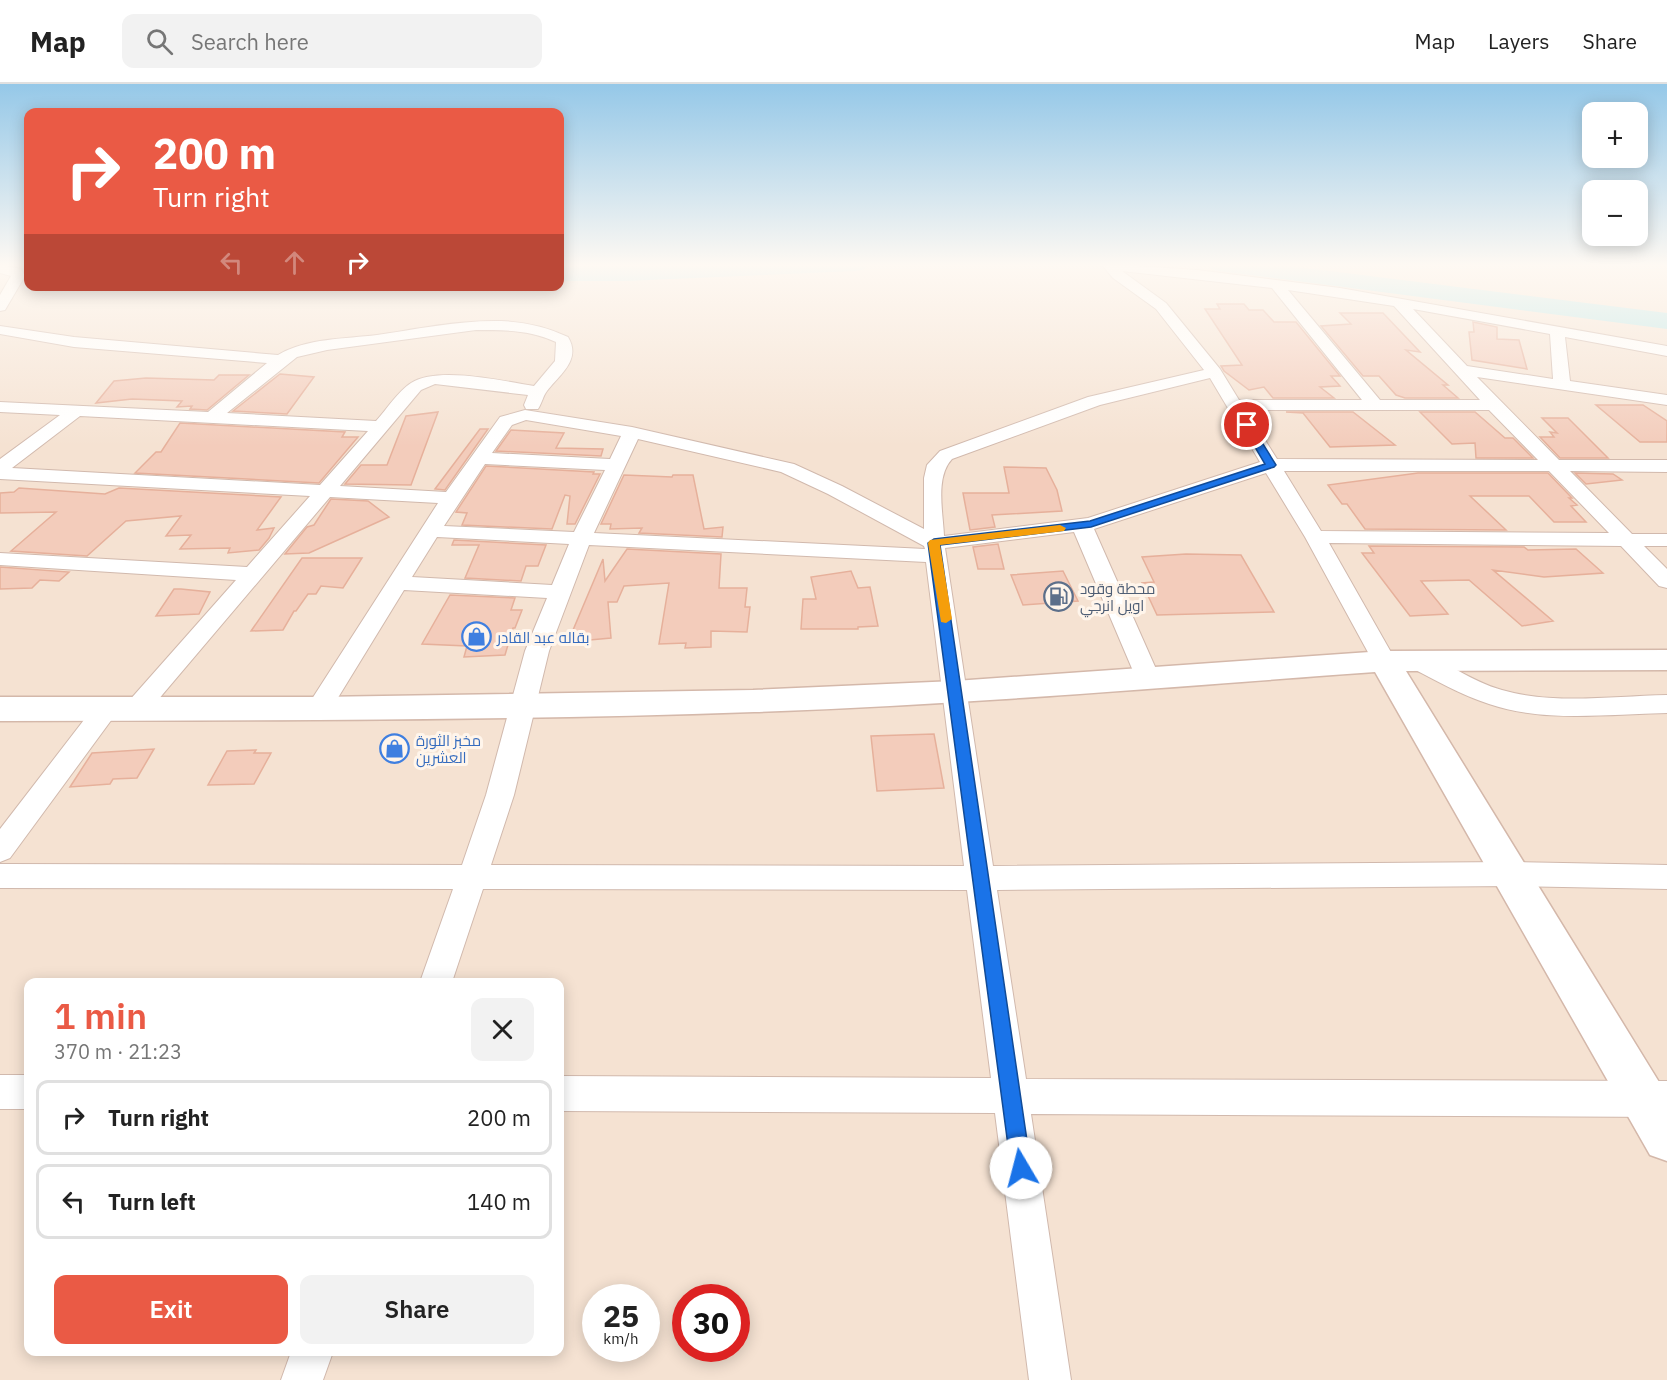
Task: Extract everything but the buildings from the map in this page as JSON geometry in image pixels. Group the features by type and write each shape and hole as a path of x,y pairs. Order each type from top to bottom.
{"street":[{"path":"1176,324 1214,372 1315,537 1401,661 1512,874 1655,1098 1667,1138"},
{"path":"1309,324 1374,404"},
{"path":"1419,324 1460,370 1667,581"},
{"path":"1512,324 1667,351"},
{"path":"211,418 281,360 302,351 450,327 523,328 557,336 563,340 566,347 565,359 558,372 538,391 525,415"},
{"path":"0,330 85,344 281,360"},
{"path":"1557,333 1562,386"},
{"path":"1460,370 1667,400"},
{"path":"1050,1380 936,549 933,478 936,465 946,455 1094,401 1214,372"},
{"path":"137,708 415,387 432,379 538,391"},
{"path":"1235,405 1494,405"},
{"path":"0,407 381,426"},
{"path":"0,468 76,411"},
{"path":"319,708 451,498 506,421 525,415 632,432 788,468 836,490 936,549"},
{"path":"437,978 500,795 537,651 581,539 632,432"},
{"path":"481,458 616,465"},
{"path":"431,531 581,539 936,549 1082,526 1271,465 1667,466"},
{"path":"0,474 451,498"},
{"path":"1082,526 1148,678"},
{"path":"1315,537 1667,540"},
{"path":"0,559 253,574"},
{"path":"398,583 560,592"},
{"path":"0,709 319,708 753,701 955,692 1401,661 1667,660"},
{"path":"1401,661 1499,698 1540,705 1667,704"},
{"path":"0,850 106,710"},
{"path":"0,876 982,878 1512,874 1667,877"},
{"path":"0,1092 24,1092"},
{"path":"564,1094 1655,1098"},
{"path":"302,1380 311,1356"}],"shaded area":[{"path":"0,324 1667,324 1667,1380 0,1380"}],"slow traffic":[{"path":"946,619 934,543 1060,528"}],"place":[{"name":"محطة وقود اويل انرجي","path":"1059,597"},
{"name":"بقاله عبد القادر","path":"476,637"},
{"name":"مخبز الثورة العشرين","path":"395,749"}],"route":[{"path":"1021,1168 934,543 1091,524 1271,465 1247,425"}]}
